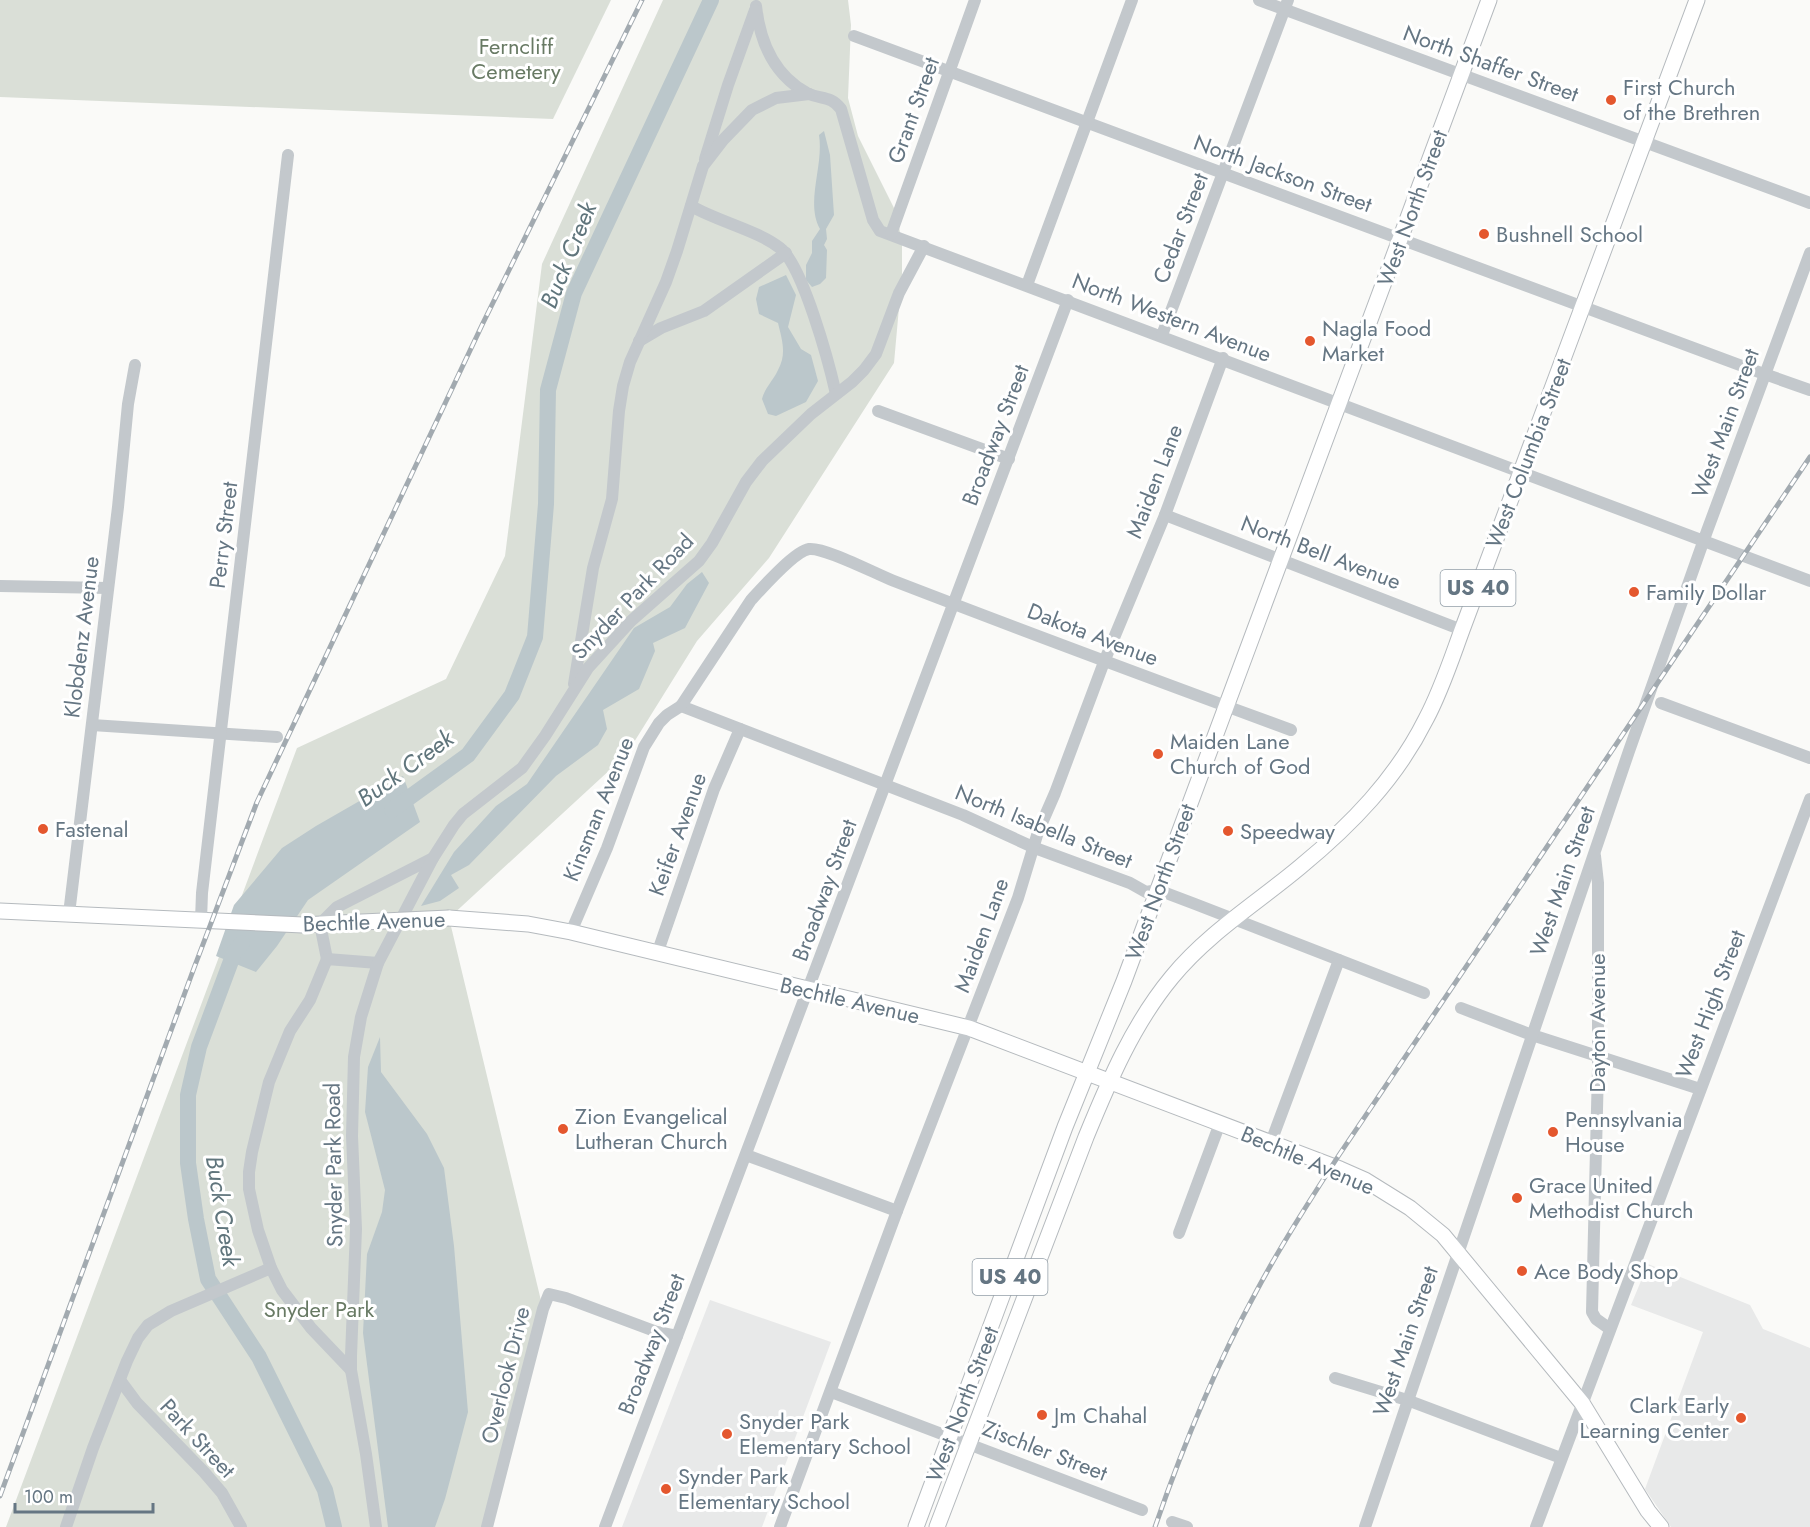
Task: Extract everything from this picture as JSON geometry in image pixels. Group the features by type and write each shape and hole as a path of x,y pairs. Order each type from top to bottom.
{"main road":[{"name":"West North Street","path":"916,1527 1087,1071 1158,890 1489,0"},
{"name":"West Columbia Street","path":"1109,1081 1131,1037 1172,977 1234,919 1337,835 1375,796 1400,764 1426,719 1522,471 1697,0"},
{"name":"Bechtle Avenue","path":"0,911 303,925 449,918 528,924 571,932 969,1028 1087,1071 1365,1180 1410,1208 1443,1235 1582,1404"},
{"name":"West North Street","path":"937,1527 1109,1081"},
{"path":"1582,1404 1648,1511 1661,1527"}],"street":[{"name":"Grant Street","path":"891,234 975,0"},
{"path":"1027,285 1132,0"},
{"name":"North Shaffer Street","path":"1259,0 1286,5 1462,75 1810,203"},
{"name":"North Western Avenue","path":"757,3 762,37 773,62 795,84 809,94 830,99 841,109 873,220 880,231 1223,358 1810,581"},
{"name":"Snyder Park Road","path":"572,691 580,655 593,568 612,499 616,431 630,362 666,282 728,85 757,3"},
{"name":"Cedar Street","path":"1162,336 1286,5"},
{"name":"North Jackson Street","path":"854,36 1810,390"},
{"name":"Snyder Park Road","path":"703,166 723,140 752,110 776,98 809,94"},
{"name":"Perry Street","path":"201,920 288,155"},
{"path":"691,206 770,241 786,253 821,337 836,394"},
{"name":"Snyder Park Road","path":"376,1527 351,1370 356,1229 352,1136 354,1057 361,1017 378,963 433,858 463,814 522,768 588,668 631,621 687,574 699,561 712,543 746,482 762,461 811,414 864,370 876,354 899,293 924,246"},
{"path":"639,341 661,328 704,311 786,253"},
{"name":"West Main Street","path":"1365,1527 1594,852 1704,540 1810,253"},
{"name":"Broadway Street","path":"605,1527 1068,300"},
{"name":"Maiden Lane","path":"780,1527 897,1211 1018,898 1038,832 1104,662 1165,515 1223,358"},
{"name":"Klobdenz Avenue","path":"69,914 128,404 135,365"},
{"path":"878,411 1009,459"},
{"name":"North Bell Avenue","path":"1165,515 1462,630"},
{"name":"Kinsman Avenue","path":"571,932 608,848 644,747 659,723 681,706 751,600 798,554 809,549 823,551 880,576"},
{"name":"Dakota Avenue","path":"880,576 1104,662 1291,730"},
{"path":"0,586 108,588"},
{"path":"1661,703 1810,758"},
{"name":"North Isabella Street","path":"681,706 963,815 1035,848 1130,883 1146,892 1158,890 1424,993"},
{"path":"92,725 277,737"},
{"name":"Keifer Avenue","path":"657,954 714,789 740,729"},
{"name":"West High Street","path":"1536,1527 1810,799"},
{"name":"Dayton Avenue","path":"1594,852 1598,883 1598,1056 1592,1312 1596,1319 1610,1329"},
{"path":"351,1370 296,1310 282,1290 271,1268 252,1207 249,1172 252,1152 269,1082 290,1031 310,1000 327,959 320,924 337,907 433,858"},
{"path":"327,959 378,963"},
{"path":"1271,1142 1339,960"},
{"path":"1461,1008 1532,1035 1700,1089"},
{"path":"1179,1233 1220,1123"},
{"path":"746,1155 897,1211"},
{"path":"66,1527 120,1380 138,1338 148,1325 171,1311 271,1268"},
{"name":"Overlook Drive","path":"488,1527 543,1309 549,1294 566,1298 657,1332 677,1336"},
{"path":"1335,1378 1407,1400 1561,1458"},
{"name":"Park Street","path":"120,1380 137,1403 216,1486 233,1510 241,1527"},
{"name":"Zischler Street","path":"831,1392 1142,1510"},
{"path":"1172,1521 1187,1527"}],"shaded area":[{"path":"824,131 830,155 834,215 826,229 827,239 824,245 827,250 826,278 820,284 812,287 806,280 806,265 812,253 812,241 820,229 814,207 814,196 820,147 819,135"},
{"path":"786,275 796,295 788,327 801,349 811,355 818,381 806,402 776,416 768,414 762,399 781,364 782,341 778,323 759,314 756,299 759,287"},
{"path":"702,572 709,583 685,628 653,643 655,651 639,689 603,710 607,729 598,745 556,776 469,865 451,875 459,888 440,901 421,906 454,852 496,806 527,784 634,628 670,607 687,584"},
{"path":"403,776 420,822 308,900 277,946 256,972 216,956 234,905 282,848"},
{"path":"380,1037 381,1072 427,1134 444,1168 454,1246 468,1412 445,1499 435,1527 388,1527 363,1333 367,1254 382,1212 385,1190 365,1112 368,1067"},
{"name":"Clark Early Learning Center","path":"1648,1264 1750,1305 1763,1329 1810,1348 1810,1527 1671,1527 1645,1489 1703,1332 1631,1305"},
{"name":"Snyder Park Elementary School","path":"710,1300 831,1342 762,1527 622,1527"}],"green space":[{"name":"Ferncliff Cemetery","path":"0,0 611,0 553,119 0,97"},
{"name":"Snyder Park","path":"663,0 848,0 851,25 848,98 858,136 896,212 902,242 902,274 894,363 769,558 697,641 626,755 449,918 543,1309 486,1527 6,1527 297,748 446,679 505,556 542,264"}],"waterway":[{"name":"Buck Creek","path":"392,810 468,755 512,695 535,637 546,504 548,390 574,293 711,0"},
{"name":"Buck Creek","path":"242,943 234,953 199,1047 188,1095 188,1163 196,1219 208,1279 259,1357 325,1490 334,1527"}],"railway":[{"path":"0,1496 257,802 483,323 642,0"},
{"path":"1155,1527 1188,1437 1213,1378 1275,1257 1339,1155 1810,457"}],"place":[{"name":"First Church of the Brethren","path":"1611,100"},
{"name":"Bushnell School","path":"1484,234"},
{"name":"Nagla Food Market","path":"1310,341"},
{"name":"Family Dollar","path":"1634,592"},
{"name":"Maiden Lane Church of God","path":"1158,754"},
{"name":"Fastenal","path":"43,829"},
{"name":"Speedway","path":"1228,831"},
{"name":"Zion Evangelical Lutheran Church","path":"563,1129"},
{"name":"Pennsylvania House","path":"1553,1132"},
{"name":"Grace United Methodist Church","path":"1517,1198"},
{"name":"Ace Body Shop","path":"1522,1271"},
{"name":"Jm Chahal","path":"1042,1415"},
{"name":"Clark Early Learning Center","path":"1741,1418"},
{"name":"Snyder Park Elementary School","path":"727,1434"},
{"name":"Synder Park Elementary School","path":"666,1489"}]}
